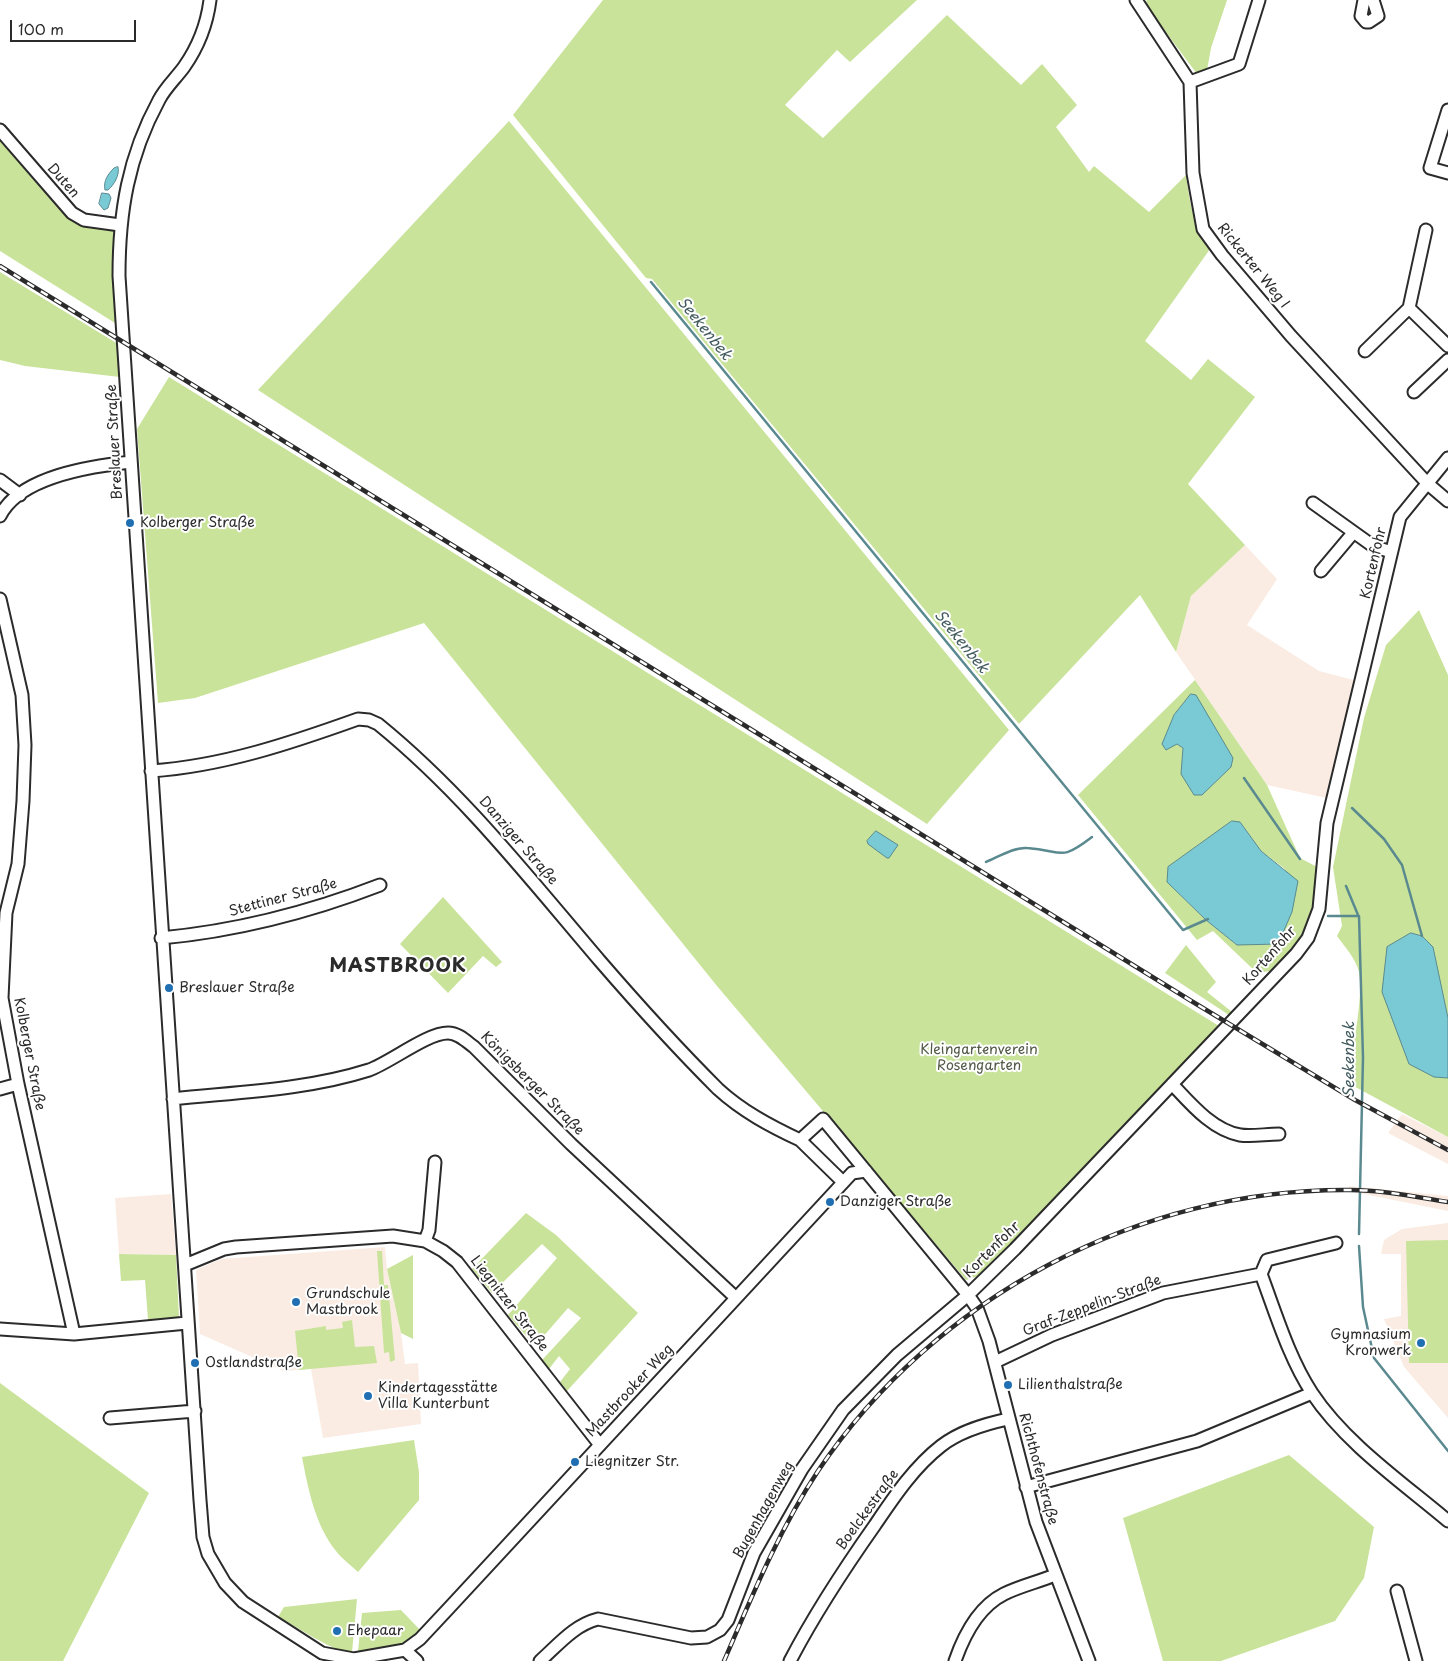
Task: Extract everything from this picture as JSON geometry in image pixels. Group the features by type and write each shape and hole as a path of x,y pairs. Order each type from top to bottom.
{"street":[{"name":"Breslauer Straße","path":"194,1411 161,938 131,462 120,284 120,225 134,152 160,98 185,65 200,41 210,0"},
{"path":"1136,0 1190,82 1239,64 1259,0"},
{"path":"1364,0 1361,16 1363,20 1369,22 1378,16 1373,0"},
{"name":"Rickerter Weg I","path":"1190,82 1193,173 1203,229 1222,255 1291,336 1428,484 1448,501"},
{"path":"1448,110 1430,168 1448,173"},
{"name":"Duten","path":"0,130 72,213 84,220 120,225"},
{"path":"1365,351 1409,308 1426,230"},
{"path":"1409,308 1448,346"},
{"path":"1414,392 1448,360"},
{"name":"Kortenfohr","path":"968,1295 1296,954 1308,938 1320,909 1327,823 1372,642 1400,517 1448,458"},
{"path":"0,516 20,495 38,483 64,474 111,463 131,462"},
{"path":"0,480 20,495"},
{"path":"1313,503 1373,546 1391,552"},
{"path":"1321,572 1353,533"},
{"name":"Kolberger Straße","path":"0,598 5,637 22,695 24,764 18,864 6,913 2,998 18,1084 74,1334"},
{"name":"Danziger Straße","path":"151,771 182,769 288,744 358,719 378,724 462,800 517,861 600,962 718,1090 731,1101 770,1126 800,1140 844,1182"},
{"name":"Stettiner Straße","path":"161,938 254,924 306,910 380,885"},
{"name":"Königsberger Straße","path":"173,1099 325,1082 370,1069 395,1058 429,1038 447,1033 459,1036 474,1046 571,1144 735,1297"},
{"path":"0,1089 18,1084"},
{"path":"1172,1084 1208,1119 1221,1128 1240,1135 1278,1134"},
{"path":"800,1140 823,1119 866,1171"},
{"path":"425,1241 429,1230 435,1162"},
{"name":"Richthofenstraße","path":"866,1171 968,1295 982,1321 995,1362 1026,1488 1055,1575 1089,1661"},
{"name":"Mastbrooker Weg","path":"335,1659 354,1659 405,1650 420,1639 735,1297 852,1173 866,1171"},
{"name":"Liegnitzer Straße","path":"185,1265 224,1249 257,1244 393,1236 425,1241 443,1251 457,1262 600,1445"},
{"path":"1336,1243 1268,1260 1261,1274 1298,1368 1312,1393 1341,1430 1448,1521"},
{"name":"Graf-Zeppelin-Straße","path":"995,1362 1052,1335 1163,1293 1261,1274"},
{"name":"Bugenhagenweg","path":"540,1661 585,1622 598,1619 691,1638 707,1637 720,1630 728,1620 754,1553 802,1468 844,1410 897,1355 968,1295"},
{"path":"0,1329 74,1334 187,1323"},
{"path":"1026,1488 1197,1441 1312,1393"},
{"path":"110,1418 194,1411 200,1500 208,1554 224,1583 243,1602 335,1659"},
{"name":"Boelckestraße","path":"790,1661 811,1621 848,1563 902,1486 942,1445 965,1432 1008,1419"},
{"path":"955,1661 967,1632 986,1606 1004,1594 1055,1575"},
{"path":"1397,1591 1416,1661"},
{"path":"405,1650 417,1661"}],"shaded area":[{"path":"1245,545 1277,579 1247,625 1319,671 1365,683 1336,800 1267,785 1176,652 1191,596"},
{"path":"1402,1114 1448,1137 1448,1164 1388,1133"},
{"path":"1349,1186 1448,1196 1448,1211 1349,1191"},
{"path":"171,1194 176,1255 119,1254 115,1198"},
{"name":"Gymnasium Kronwerk","path":"1448,1223 1448,1418 1404,1367 1384,1319 1401,1316 1401,1254 1381,1254 1384,1240 1402,1229"},
{"name":"Grundschule Mastbrook","path":"385,1247 387,1269 401,1333 405,1364 418,1363 421,1424 323,1438 311,1369 284,1371 200,1334 196,1270 221,1259"}],"green space":[{"path":"603,0 917,0 850,62 837,50 785,105 823,138 947,15 1021,85 1042,64 1077,105 1056,127 1089,172 1094,166 1149,212 1186,175 1193,214 1210,249 1145,341 1191,380 1208,359 1255,397 1188,484 1245,545 1191,596 1176,652 1140,595 1019,724 652,279 646,278 513,115"},
{"path":"1147,0 1227,0 1211,48 1207,70 1197,74 1145,4"},
{"path":"509,121 1009,730 927,824 258,390"},
{"path":"0,130 72,213 120,225 123,328 0,251"},
{"path":"0,272 118,344 120,377 25,366 0,360"},
{"name":"Kleingartenverein Rosengarten","path":"169,377 1219,1026 988,1273 966,1280 717,986 424,623 195,698 158,703 137,429"},
{"path":"1419,610 1448,675 1448,1137 1348,1083 1359,1011 1360,983 1359,972 1355,962 1337,936 1342,926 1333,867 1364,718 1386,645"},
{"path":"1195,680 1267,785 1300,858 1317,867 1316,908 1305,936 1276,970 1257,973 1213,931 1197,940 1078,795","holes":["1196,695 1181,774 1183,748 1177,744 1172,746","1240,822 1261,851 1285,869 1237,945 1206,920 1167,882"]},
{"path":"443,897 502,962 496,967 483,956 448,993 400,944"},
{"path":"1186,945 1216,982 1207,992 1232,1012 1229,1015 1165,973"},
{"path":"526,1213 556,1235 638,1313 567,1391 560,1382 570,1369 559,1356 549,1369 542,1360 581,1318 568,1308 535,1346 508,1315 557,1258 542,1244 492,1293 472,1269"},
{"path":"1448,1240 1448,1363 1409,1363 1406,1241"},
{"path":"377,1251 382,1251 384,1285 388,1285 395,1360 390,1362 389,1352 384,1353"},
{"path":"119,1254 176,1255 179,1318 148,1320 145,1280 121,1281"},
{"path":"413,1255 413,1339 401,1333 387,1269"},
{"path":"352,1320 355,1347 374,1346 377,1363 299,1370 295,1331 326,1326 326,1330 343,1328 342,1322"},
{"path":"0,1383 149,1493 63,1661 0,1661"},
{"path":"414,1440 419,1472 419,1500 358,1572 338,1554 323,1530 310,1494 302,1457"},
{"path":"1289,1455 1374,1527 1364,1578 1335,1621 1221,1661 1163,1661 1123,1518"},
{"path":"357,1599 352,1652 346,1652 327,1645 278,1617 284,1607"},
{"path":"401,1610 421,1631 415,1637 401,1646 385,1651 358,1651 362,1613"}],"water":[{"path":"118,167 114,183 108,190 105,190 105,181 108,175 114,168"},
{"path":"102,193 109,194 111,198 108,208 104,210 99,204"},
{"path":"1191,694 1196,695 1233,758 1231,767 1202,795 1194,795 1181,774 1183,748 1177,744 1166,750 1162,744 1174,715"},
{"path":"1232,821 1240,822 1261,851 1298,881 1292,912 1278,944 1237,945 1206,920 1167,882 1168,867"},
{"path":"876,831 898,845 889,858 868,844 867,841"},
{"path":"1411,933 1422,936 1433,947 1448,1018 1448,1078 1434,1077 1409,1064 1382,992 1387,947"}],"waterway":[{"name":"Seekenbek","path":"651,282 1183,930 1208,919"},
{"path":"1244,778 1300,859"},
{"path":"1352,808 1384,839 1402,865 1422,936"},
{"path":"986,862 1022,848 1066,852 1073,850 1092,837"},
{"path":"1346,886 1358,915"},
{"name":"Seekenbek","path":"1328,916 1359,916 1363,1058 1359,1234"},
{"name":"Seekenbek","path":"1359,1246 1363,1307 1374,1358 1448,1451"}],"railway":[{"path":"0,266 1193,1002 1355,1100 1448,1150"},
{"path":"724,1661 779,1540 818,1471 866,1409 921,1353 982,1305 1049,1264 1120,1232 1195,1209 1272,1194 1350,1190 1387,1192 1448,1202"}],"place":[{"name":"Kolberger Straße","path":"130,523"},
{"name":"Breslauer Straße","path":"169,988"},
{"name":"Danziger Straße","path":"830,1202"},
{"name":"Grundschule Mastbrook","path":"296,1302"},
{"name":"Gymnasium Kronwerk","path":"1421,1343"},
{"name":"Ostlandstraße","path":"195,1363"},
{"name":"Lilienthalstraße","path":"1008,1385"},
{"name":"Kindertagesstätte Villa Kunterbunt","path":"368,1396"},
{"name":"Liegnitzer Str.","path":"575,1462"},
{"name":"Ehepaar","path":"337,1631"}],"district":[{"name":"MASTBROOK","path":"398,967"}]}
